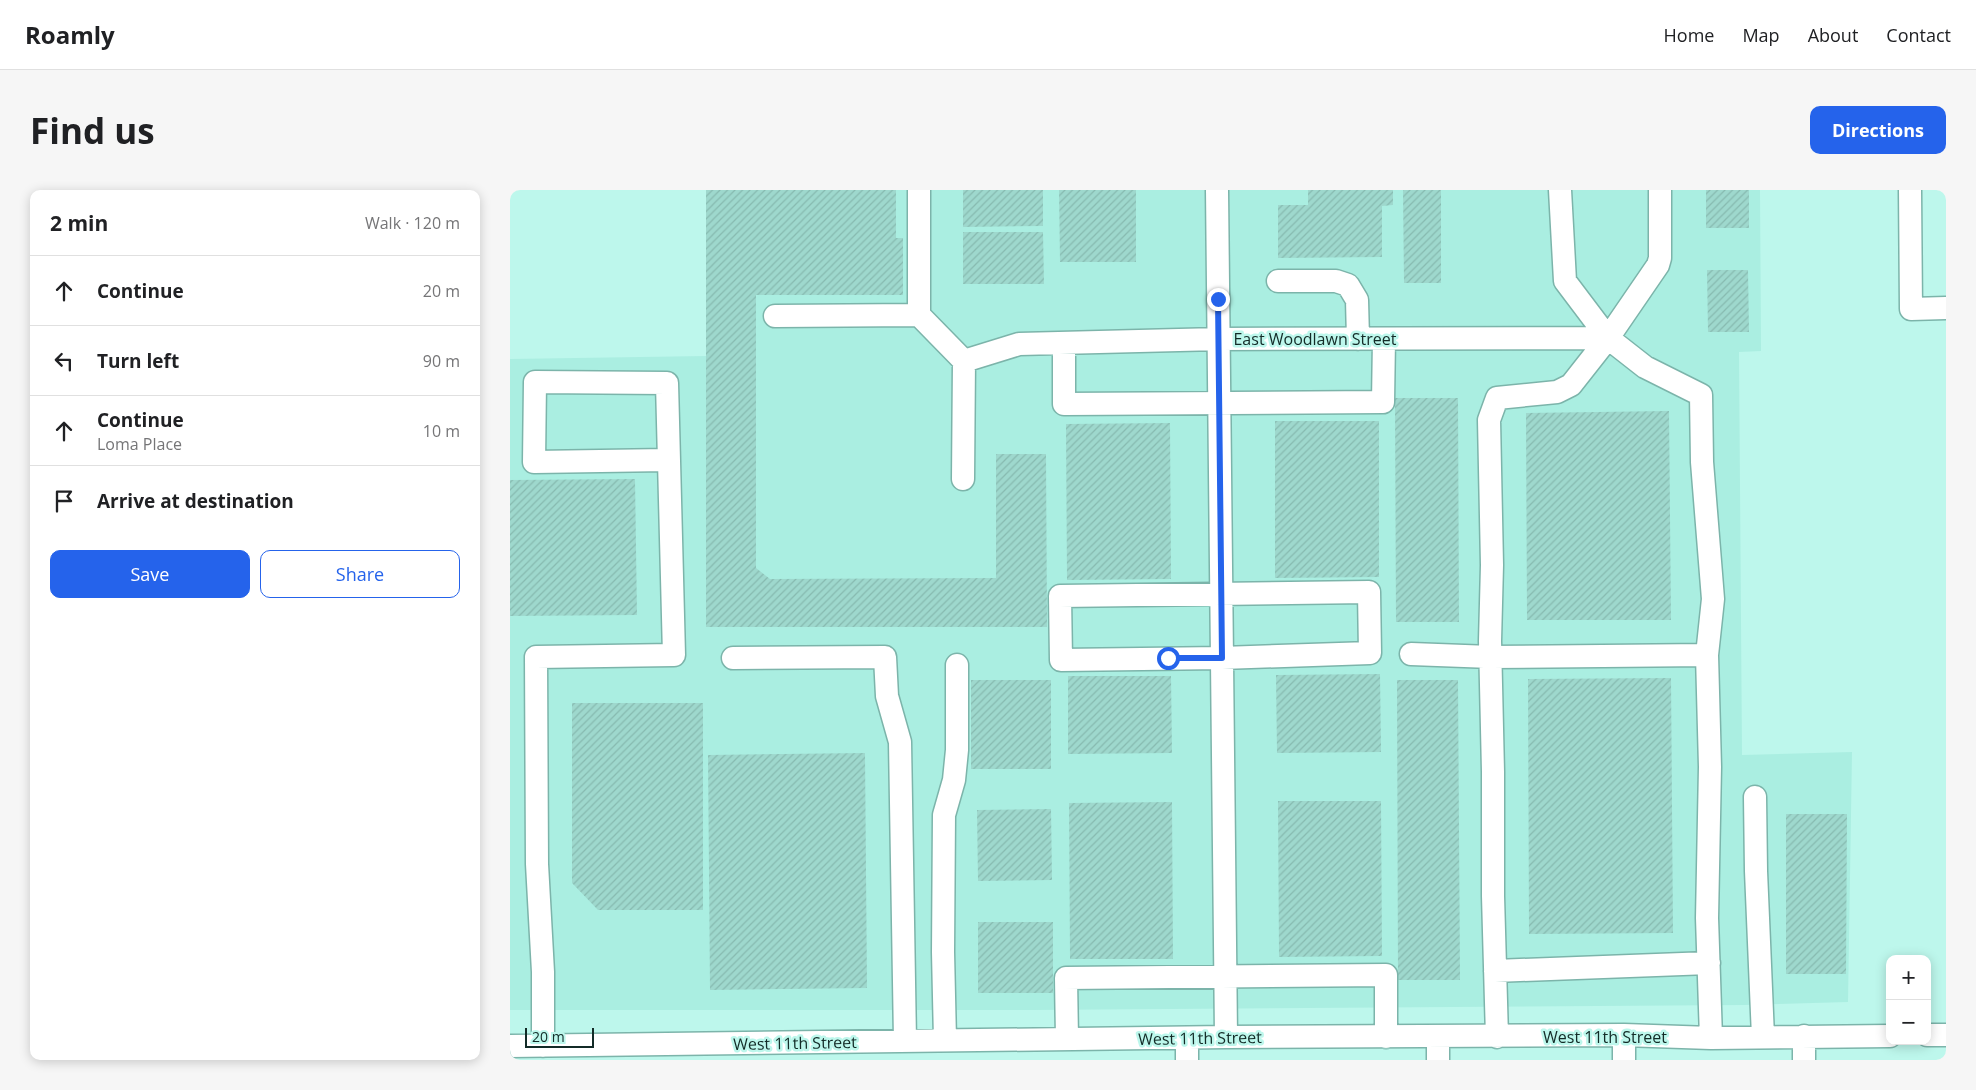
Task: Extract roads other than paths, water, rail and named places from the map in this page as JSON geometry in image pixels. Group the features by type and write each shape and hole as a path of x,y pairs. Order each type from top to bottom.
{"street":[{"path":"918,315 919,190"},
{"path":"1218,190 1226,1037"},
{"path":"1560,190 1565,281 1608,338 1645,367 1701,396 1702,462 1713,599 1707,655 1710,767 1707,918 1710,1038"},
{"path":"1498,1037 1493,896 1492,565 1489,420 1496,398 1557,392 1571,385 1608,338 1658,266 1660,258 1660,190"},
{"path":"1910,190 1911,309 1946,308"},
{"path":"1278,281 1336,281 1348,285 1357,300 1358,339"},
{"path":"775,316 918,315 964,361 963,479"},
{"name":"East Woodlawn Street","path":"964,361 1019,344 1219,339 1608,338"},
{"path":"1064,343 1064,404 1383,402 1384,339"},
{"path":"543,1046 543,972 537,864 536,656 674,655 667,383 535,382 534,462 668,460"},
{"path":"1369,592 1370,653 1222,658 1061,660 1060,596 1369,592"},
{"path":"1412,654 1491,656 1707,655"},
{"path":"733,658 885,657 887,696 900,742 905,1041"},
{"path":"945,1040 943,952 944,815 954,780 956,757 957,665"},
{"path":"1756,797 1756,870 1763,1037"},
{"path":"1495,971 1709,963"},
{"path":"1067,1039 1066,978 1386,975 1386,1037"},
{"path":"1931,1036 1946,1035"},
{"path":"1624,1036 1624,1060"},
{"path":"1804,1036 1804,1060"},
{"name":"West 11th Street","path":"517,1051 543,1046 839,1052 905,1041 945,1040 992,1050 1067,1039 1886,1036"},
{"path":"1438,1037 1438,1060"},
{"path":"1187,1038 1187,1060"}]}
